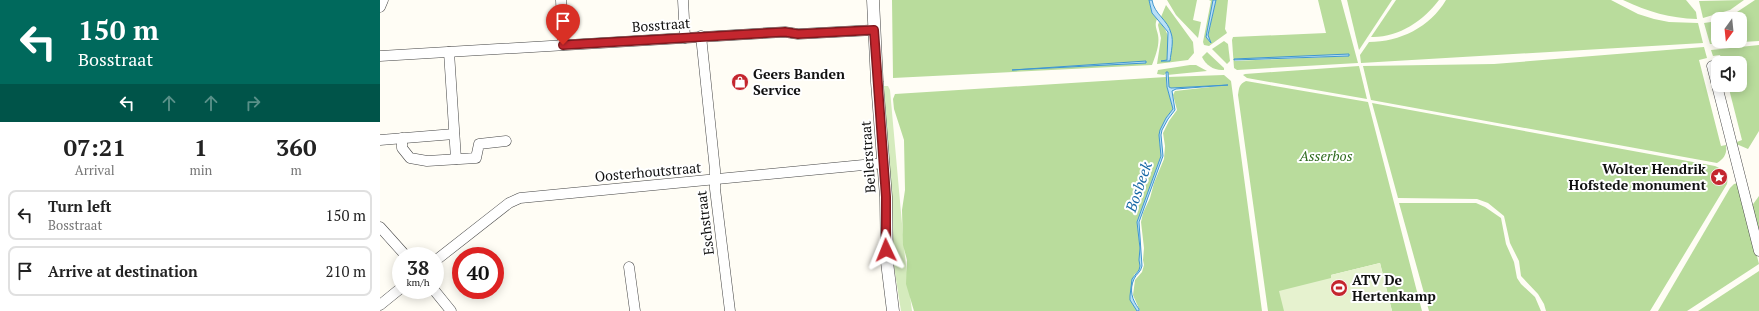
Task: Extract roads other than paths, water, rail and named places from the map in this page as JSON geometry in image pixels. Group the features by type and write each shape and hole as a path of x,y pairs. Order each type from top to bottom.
{"street":[{"path":"380,7 383,0"},
{"path":"561,0 563,45"},
{"path":"683,0 685,38"},
{"name":"Beilerstraat","path":"873,0 886,197 887,262 893,311"},
{"name":"Bosstraat","path":"380,56 701,36 785,32 798,34 874,30"},
{"name":"Eschstraat","path":"701,36 715,170 714,189 730,311"},
{"path":"449,52 456,159"},
{"path":"1719,92 1759,251"},
{"path":"380,140 454,134"},
{"path":"402,138 402,148 410,158 428,161 476,158 479,144 506,141"},
{"name":"Oosterhoutstraat","path":"444,254 509,203 520,198 884,163"},
{"path":"380,227 398,247"},
{"path":"629,267 635,311"},
{"path":"380,305 392,295"},
{"path":"441,299 450,311"}],"water":[{"path":"1149,0 1152,0 1155,9 1167,24 1171,33 1172,43 1170,61 1161,61 1167,60 1168,32 1152,13"},
{"path":"1213,0 1216,0 1208,35 1211,43 1206,37"},
{"path":"1349,54 1349,56 1234,60 1234,59"},
{"path":"1146,61 1146,63 1012,70"},
{"path":"1166,72 1168,72 1169,87 1171,88 1228,85 1176,89 1172,91 1175,110 1162,130 1163,156 1139,222 1142,266 1132,283 1133,298 1139,309 1139,311 1137,311 1130,300 1130,296 1132,279 1139,270 1140,266 1140,248 1137,222 1161,156 1160,130 1166,118 1173,109 1167,87"}],"place":[{"name":"Geers Banden Service","path":"740,82"},
{"name":"Wolter Hendrik Hofstede monument","path":"1719,177"},
{"name":"ATV De Hertenkamp","path":"1339,288"}],"park label":[{"name":"Asserbos","path":"1326,156"}],"water label":[{"name":"Bosbeek","path":"1139,187"}]}
